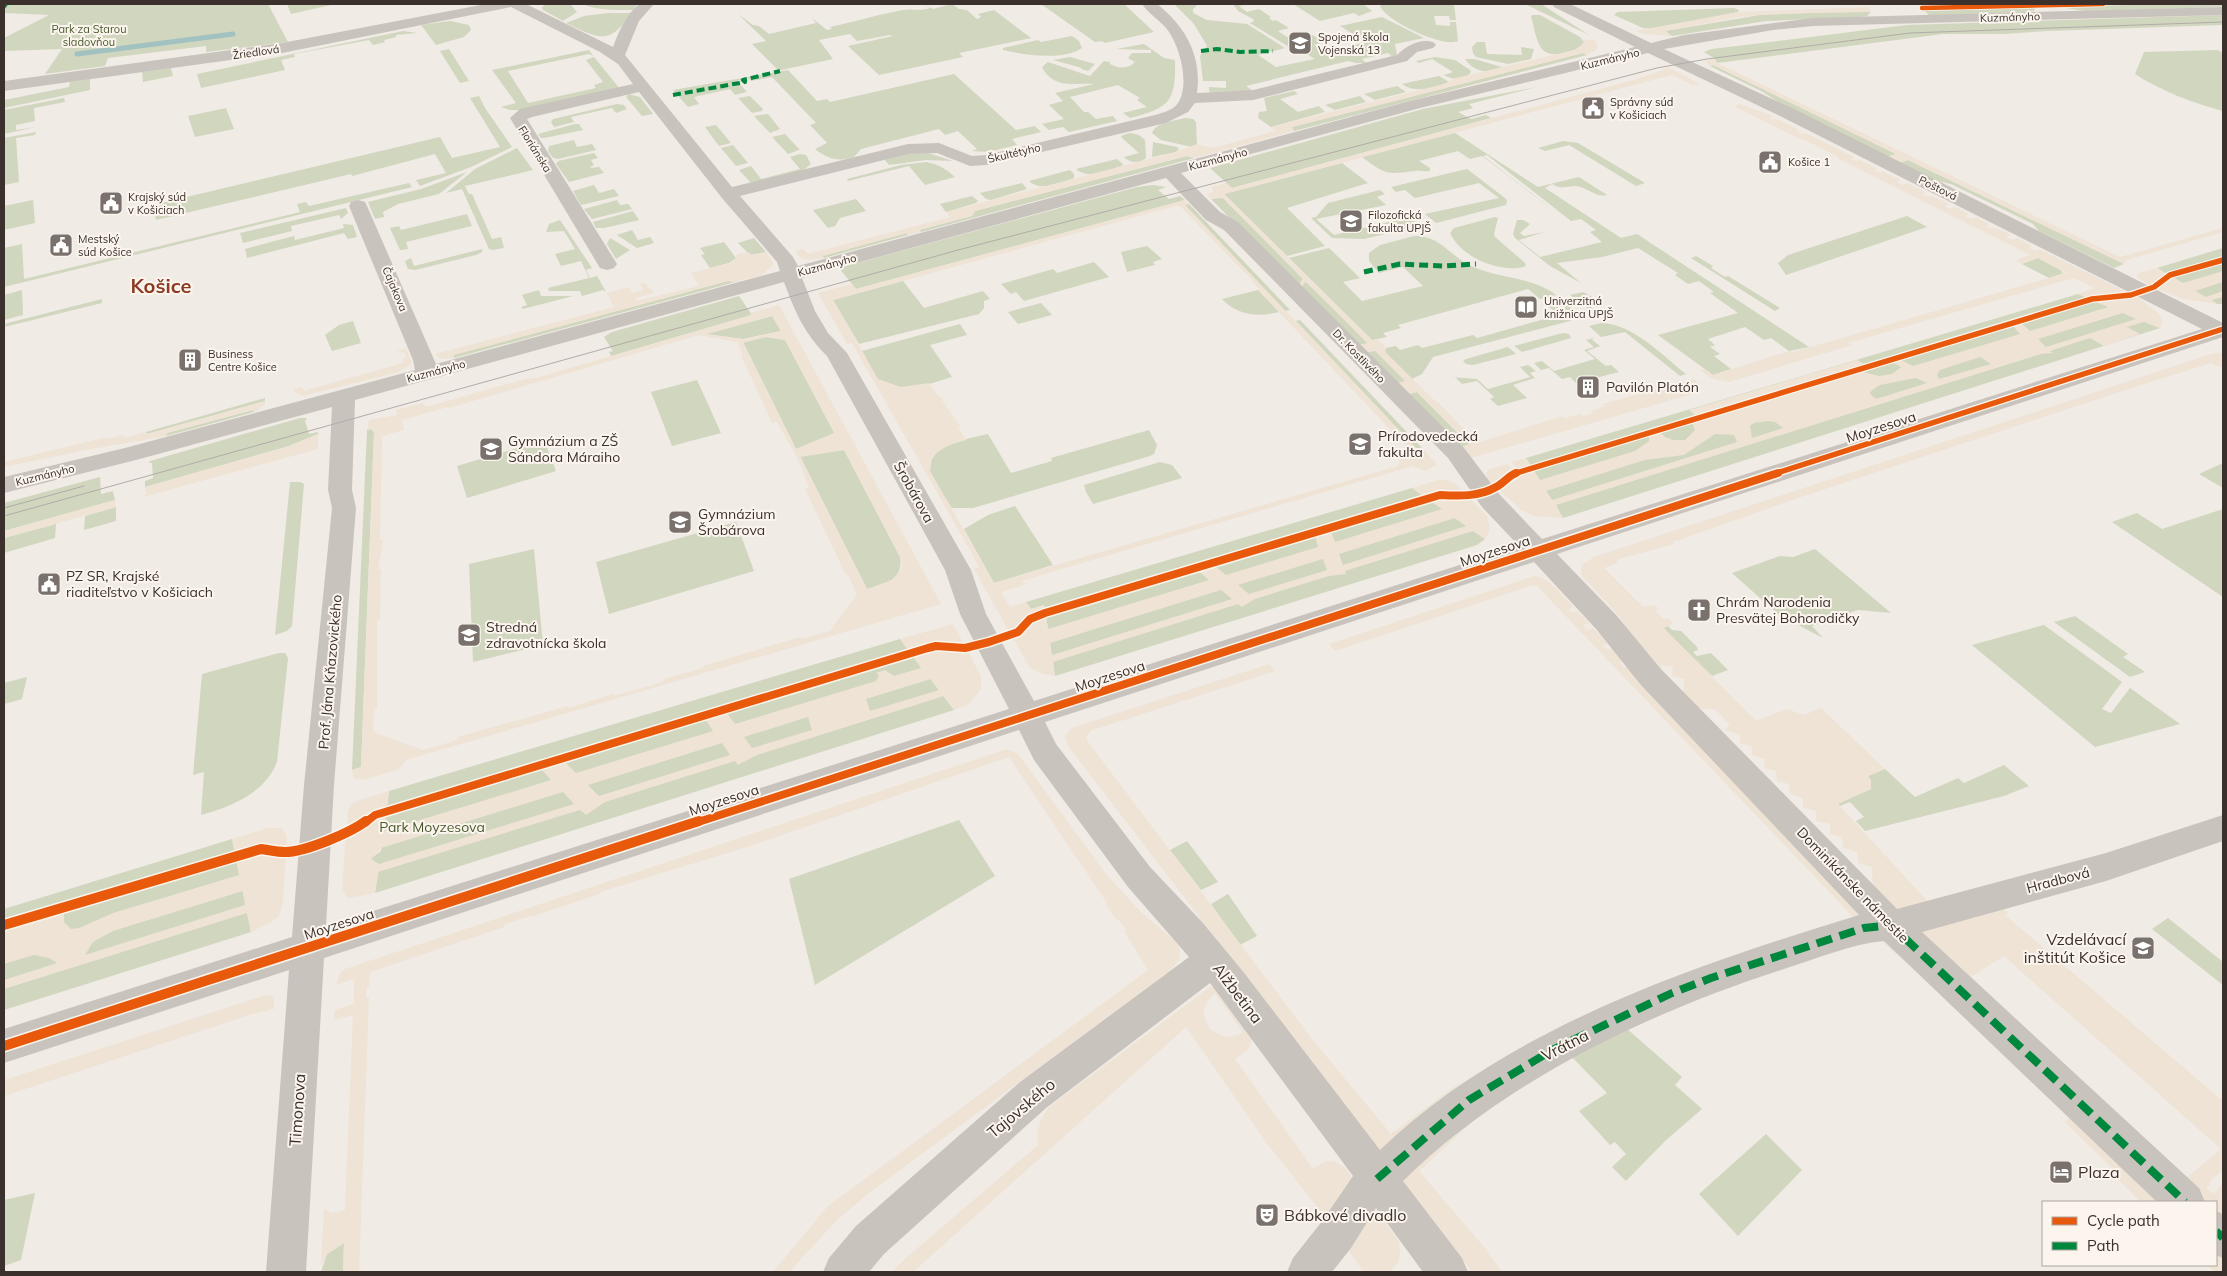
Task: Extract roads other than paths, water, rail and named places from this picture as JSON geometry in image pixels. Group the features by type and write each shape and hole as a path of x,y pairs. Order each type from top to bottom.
{"street":[{"name":"Žriedlová","path":"4,86 298,46 507,4"},
{"path":"515,4 617,56 728,194 786,261 791,274"},
{"path":"617,56 626,31 638,11 647,4"},
{"path":"1149,4 1174,27 1186,48 1190,61 1189,98 1253,95 1402,58 1412,49 1428,45"},
{"name":"Poštová","path":"1559,4 1651,49 1684,55 2101,271 2223,330"},
{"path":"1875,4 1898,21"},
{"name":"Kuzmányho","path":"2046,4 2063,16"},
{"name":"Kuzmányho","path":"4,485 128,456 1416,104 1684,40 1774,26 1844,21 2223,11"},
{"path":"1582,16 1606,46 1603,60"},
{"name":"Kuzmányho","path":"1684,55 1898,21"},
{"path":"586,39 606,37 626,31"},
{"name":"Floriánska","path":"608,264 518,118 526,113 643,86"},
{"name":"Škultétyho","path":"728,194 908,149 939,148 970,161 993,158 1164,117 1182,108 1189,98"},
{"name":"Dr. Kostlivého","path":"1170,172 1213,216 1231,226 1456,453 1491,501 1540,550"},
{"name":"Čajakova","path":"358,206 424,360 428,374"},
{"name":"Šrobárova","path":"791,274 802,305 819,336 836,353 958,570 973,614 1026,716"},
{"name":"Moyzesova","path":"4,1046 2223,330"},
{"name":"Prof. Jána Kňazovického","path":"308,947 344,508 340,490 344,397"},
{"name":"Dominikánske námestie","path":"1540,550 1607,623 1650,676 1891,925 2185,1201"},
{"name":"Alžbetina","path":"1026,716 1045,752 1096,821 1139,877 1213,960 1448,1272"},
{"name":"Hradbová","path":"1891,925 2106,867 2223,828"},
{"name":"Vrátna","path":"1307,1272 1337,1234 1363,1193 1468,1100 1554,1050 1672,994 1711,978 1864,928 1891,925"},
{"name":"Timonova","path":"286,1272 308,947"},
{"name":"Tajovského","path":"843,1272 870,1240 1033,1095 1213,960"}],"waterway":[{"path":"77,54 233,34"}],"tram line":[{"path":"4,516 958,250 1657,68 1707,59 1910,33 2223,22"},
{"path":"4,508 84,486"}],"place":[{"name":"Spojená škola Vojenská 13","path":"1300,43"},
{"name":"Správny súd v Košiciach","path":"1593,108"},
{"name":"Košice 1","path":"1770,162"},
{"name":"Krajský súd v Košiciach","path":"111,203"},
{"name":"Filozofická fakulta UPJŠ","path":"1351,221"},
{"name":"Mestský súd Košice","path":"61,245"},
{"name":"Univerzitná knižnica UPJŠ","path":"1526,307"},
{"name":"Business Centre Košice","path":"190,360"},
{"name":"Pavilón Platón","path":"1588,387"},
{"name":"Prírodovedecká fakulta","path":"1360,444"},
{"name":"Gymnázium a ZŠ Sándora Máraiho","path":"491,449"},
{"name":"Gymnázium Šrobárova","path":"680,522"},
{"name":"PZ SR, Krajské riaditeľstvo v Košiciach","path":"49,584"},
{"name":"Chrám Narodenia Presvätej Bohorodičky","path":"1699,610"},
{"name":"Stredná zdravotnícka škola","path":"469,635"},
{"name":"Vzdelávací inštitút Košice","path":"2143,948"},
{"name":"Plaza","path":"2061,1172"},
{"name":"Bábkové divadlo","path":"1267,1215"}],"district":[{"name":"Košice","path":"161,286"}],"park label":[{"name":"Park za Starou sladovňou","path":"89,35"},
{"name":"Park Moyzesova","path":"432,827"}]}
